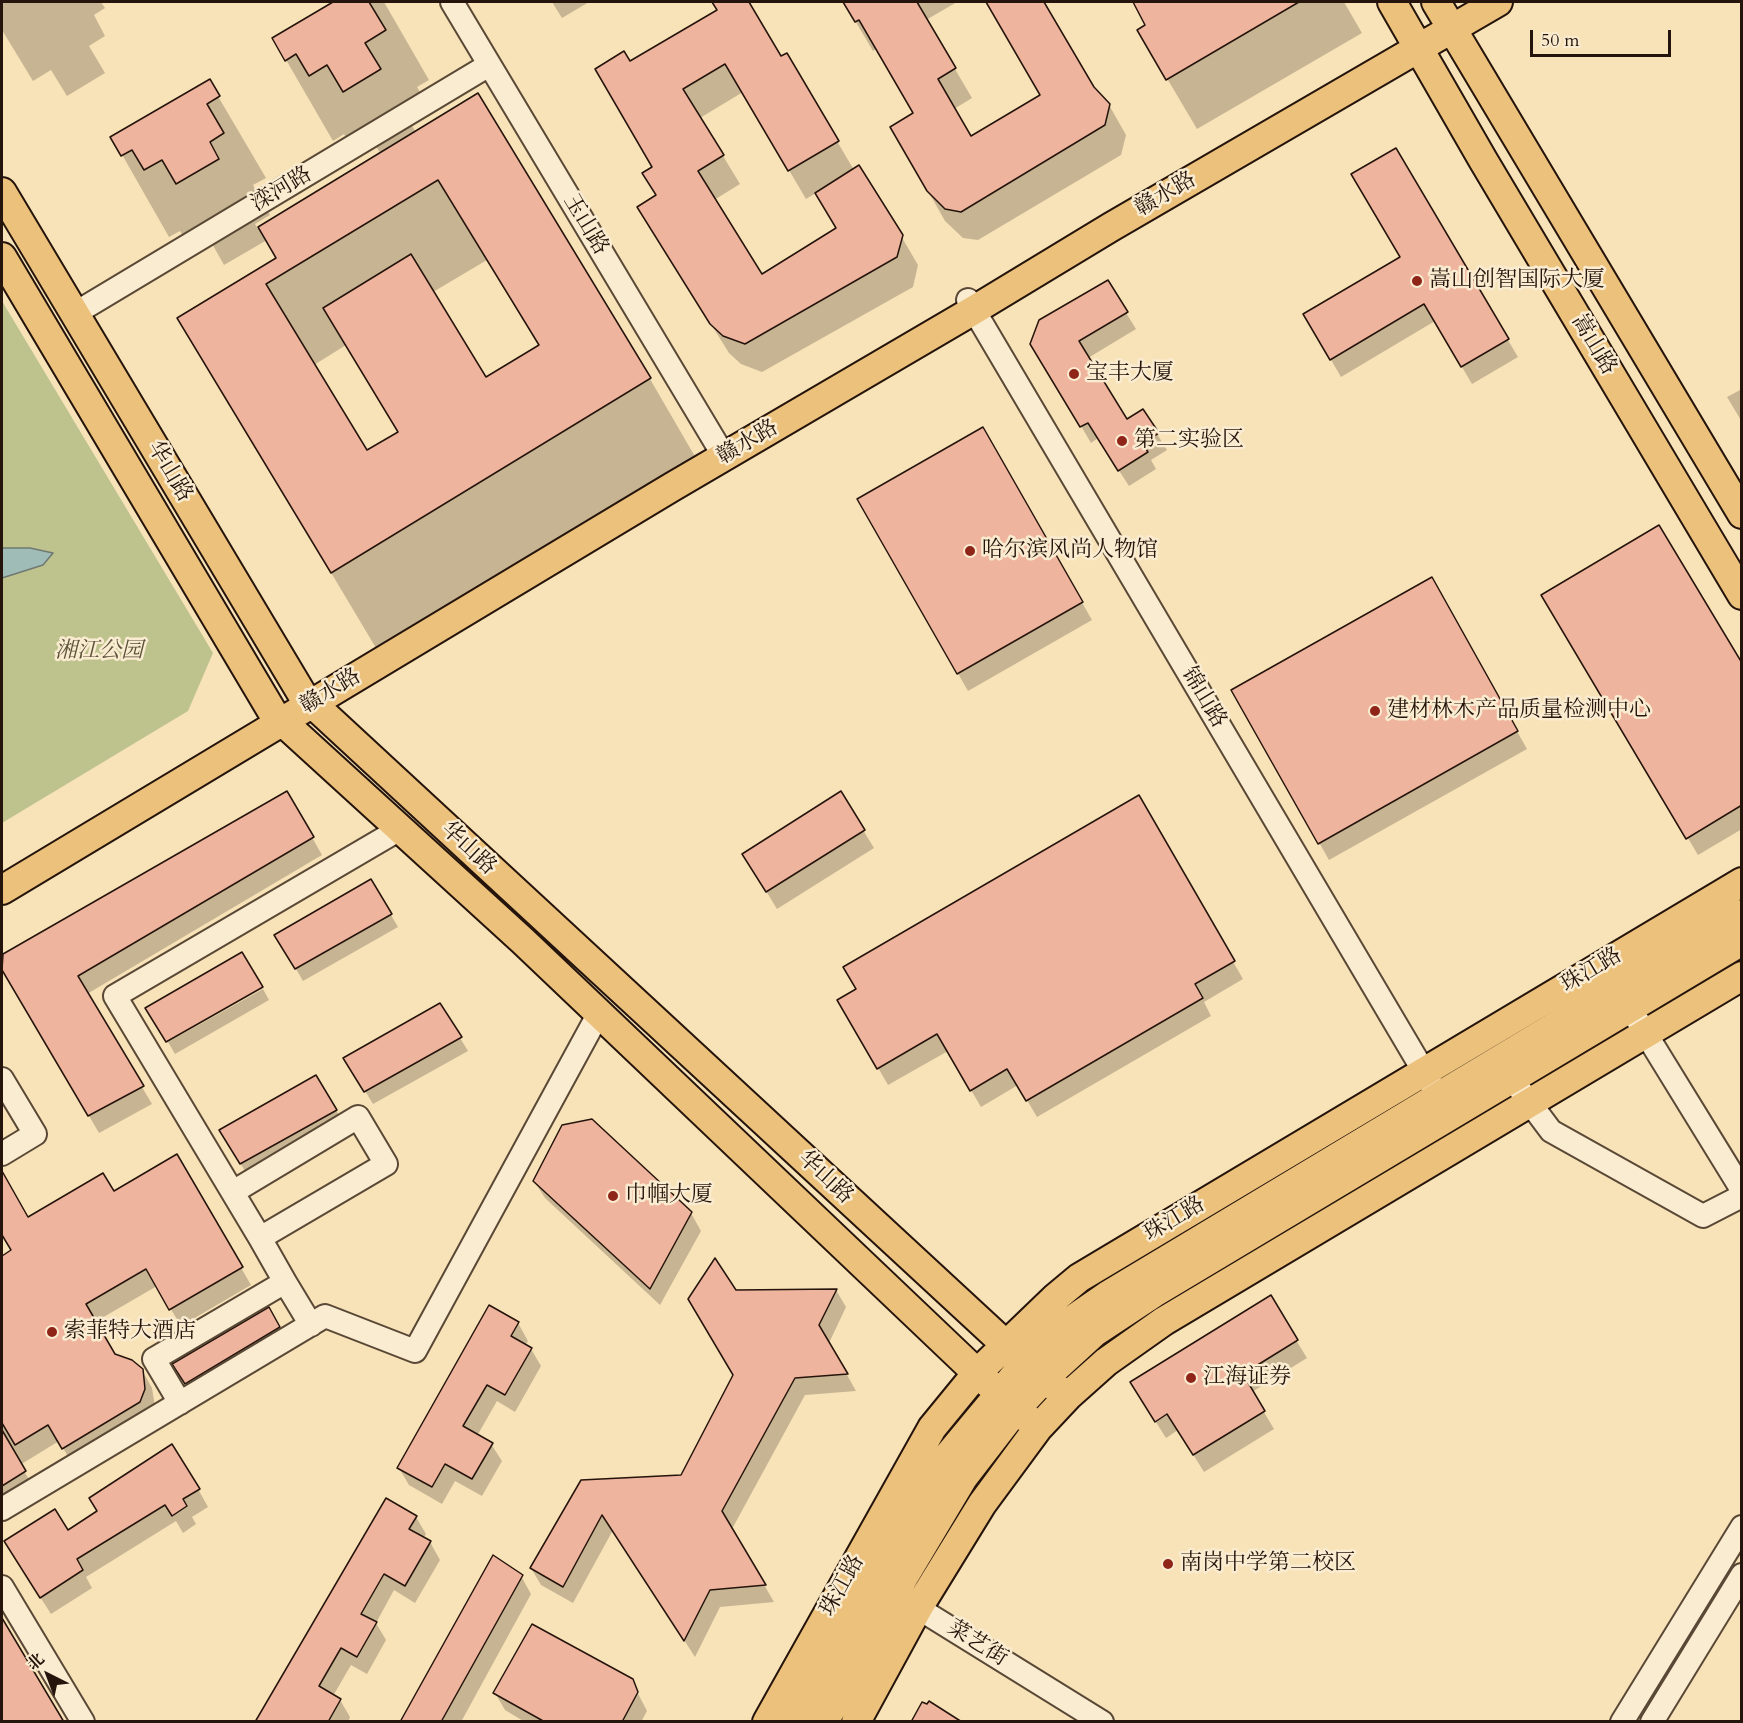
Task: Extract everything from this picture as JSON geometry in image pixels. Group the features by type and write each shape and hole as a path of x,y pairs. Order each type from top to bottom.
{"main road":[{"name":"嵩山路","path":"1392,2 1483,160 1742,595"},
{"name":"赣水路","path":"307,699 672,487 971,305 1416,42 1444,16 1470,2"},
{"name":"赣水路","path":"1444,16 1498,2"},
{"name":"嵩山路","path":"1444,16 1742,514"},
{"name":"华山路","path":"2,192 307,699 1066,1397"},
{"name":"华山路","path":"2,257 277,717 524,941 977,1373 1038,1428"},
{"name":"赣水路","path":"2,890 277,717 719,448 971,305"},
{"name":"赣水路","path":"2,873 277,717"},
{"name":"珠江路","path":"824,1722 943,1462 1008,1400 1026,1362 1069,1322 1742,882"},
{"name":"珠江路","path":"1431,1084 1742,914"},
{"name":"珠江路","path":"856,1722 885,1589 932,1428 977,1373 1026,1362 1095,1332 1154,1293 1742,941"},
{"name":"珠江路","path":"767,1722 885,1589 982,1504 1038,1428 1066,1397 1106,1362 1164,1321 1742,976"},
{"name":"珠江路","path":"798,1722 885,1589"}],"street":[{"name":"玉山路","path":"452,2 719,448"},
{"name":"滦河路","path":"74,314 489,65"},
{"name":"锦山路","path":"971,305 1431,1084"},
{"path":"311,1325 116,996 400,829"},
{"path":"1629,1007 1742,1190"},
{"path":"2,1509 325,1316 415,1351 598,1013"},
{"path":"1511,1078 1551,1131 1703,1216 1742,1196"},
{"path":"2,1079 35,1134 2,1154"},
{"path":"233,1192 358,1117 364,1126 386,1164 260,1238"},
{"path":"180,1402 154,1359 285,1282"},
{"path":"1622,1722 1733,1561 1742,1527"},
{"path":"1652,1722 1742,1575"},
{"path":"2,1587 83,1722"},
{"name":"菜艺街","path":"885,1589 1102,1722"}],"green space":[{"name":"湘江公园","path":"2,301 213,653 188,711 2,823"}],"water":[{"path":"2,548 30,548 53,553 43,565 2,578"}],"building":[{"path":"333,2 369,2 386,30 365,43 381,69 343,92 327,65 309,76 296,54 285,61 272,38"},
{"path":"712,2 749,2 781,56 787,53 839,141 788,171 725,64 683,89 724,155 698,171 762,274 836,228 815,193 859,165 903,235 897,257 745,344 723,336 710,324 637,207 656,195 642,173 652,167 595,69 624,51 630,61 717,10"},
{"path":"843,2 917,2 956,68 938,79 971,136 1040,95 986,2 1044,2 1094,87 1110,104 1105,125 961,212 945,209 927,191 890,127 913,113 859,20 855,22"},
{"path":"1133,2 1299,2 1166,80 1137,30 1145,25"},
{"path":"210,79 220,96 207,104 224,133 210,142 219,159 176,184 162,160 144,170 132,150 121,156 110,137"},
{"path":"478,93 651,378 331,573 177,318 276,258 258,227","holes":["438,180 539,345 486,377 411,254 323,308 398,432 367,450 266,284"]},
{"name":"嵩山创智国际大厦","path":"1396,148 1509,339 1461,367 1424,304 1330,360 1303,314 1400,257 1351,174"},
{"name":"宝丰大厦","path":"1108,280 1128,312 1079,341 1127,419 1143,409 1159,433 1142,443 1148,452 1118,471 1088,423 1080,427 1030,344 1039,320"},
{"name":"哈尔滨风尚人物馆","path":"983,427 1083,602 957,674 857,499"},
{"path":"1659,525 1742,663 1742,805 1686,839 1541,595"},
{"name":"建材林木产品质量检测中心","path":"1432,577 1518,731 1318,844 1231,690"},
{"path":"287,791 314,837 78,976 144,1086 88,1116 2,970 3,954"},
{"path":"841,791 865,830 766,892 742,854"},
{"path":"1139,795 1235,961 1195,984 1203,998 1026,1101 1007,1069 970,1091 937,1034 877,1069 837,1000 856,989 843,967"},
{"path":"371,879 392,914 295,969 274,935"},
{"path":"242,952 263,987 166,1042 145,1008"},
{"path":"440,1003 462,1037 364,1092 343,1058"},
{"path":"316,1075 337,1110 240,1164 219,1130"},
{"name":"巾帼大厦","path":"592,1119 692,1212 650,1289 533,1181 562,1125"},
{"name":"索菲特大酒店","path":"177,1154 243,1267 169,1310 146,1269 86,1304 115,1354 132,1360 143,1369 145,1389 140,1402 62,1449 48,1425 15,1445 2,1423 2,1256 11,1250 2,1235 2,1171 28,1217 103,1173 114,1191"},
{"path":"715,1258 736,1290 837,1289 819,1325 848,1374 795,1378 722,1511 766,1585 710,1590 684,1641 602,1515 563,1587 530,1568 581,1480 681,1475 733,1375 688,1299"},
{"name":"江海证券","path":"1271,1295 1298,1340 1243,1374 1265,1411 1193,1455 1167,1414 1155,1422 1130,1382"},
{"path":"489,1305 519,1322 511,1336 532,1348 505,1395 487,1385 463,1426 493,1443 472,1479 445,1464 432,1487 397,1468"},
{"path":"269,1307 280,1327 185,1384 172,1364"},
{"path":"2,1430 26,1471 2,1486"},
{"path":"172,1444 200,1489 183,1499 187,1506 172,1516 165,1505 77,1559 83,1570 40,1598 4,1541 55,1509 68,1530 97,1511 89,1498"},
{"path":"386,1498 417,1516 409,1529 431,1541 405,1586 384,1574 361,1614 377,1622 357,1657 341,1648 319,1686 341,1699 328,1722 255,1722"},
{"path":"493,1555 523,1575 441,1722 400,1722"},
{"path":"2,1618 64,1722 2,1722"},
{"path":"532,1624 633,1679 638,1692 622,1722 545,1722 493,1693"},
{"path":"929,1701 962,1722 911,1722 922,1702 927,1704"}],"place":[{"name":"嵩山创智国际大厦","path":"1417,281"},
{"name":"宝丰大厦","path":"1074,374"},
{"name":"第二实验区","path":"1122,441"},
{"name":"哈尔滨风尚人物馆","path":"970,551"},
{"name":"建材林木产品质量检测中心","path":"1375,711"},
{"name":"巾帼大厦","path":"613,1196"},
{"name":"索菲特大酒店","path":"52,1332"},
{"name":"江海证券","path":"1191,1378"},
{"name":"南岗中学第二校区","path":"1168,1564"}]}
